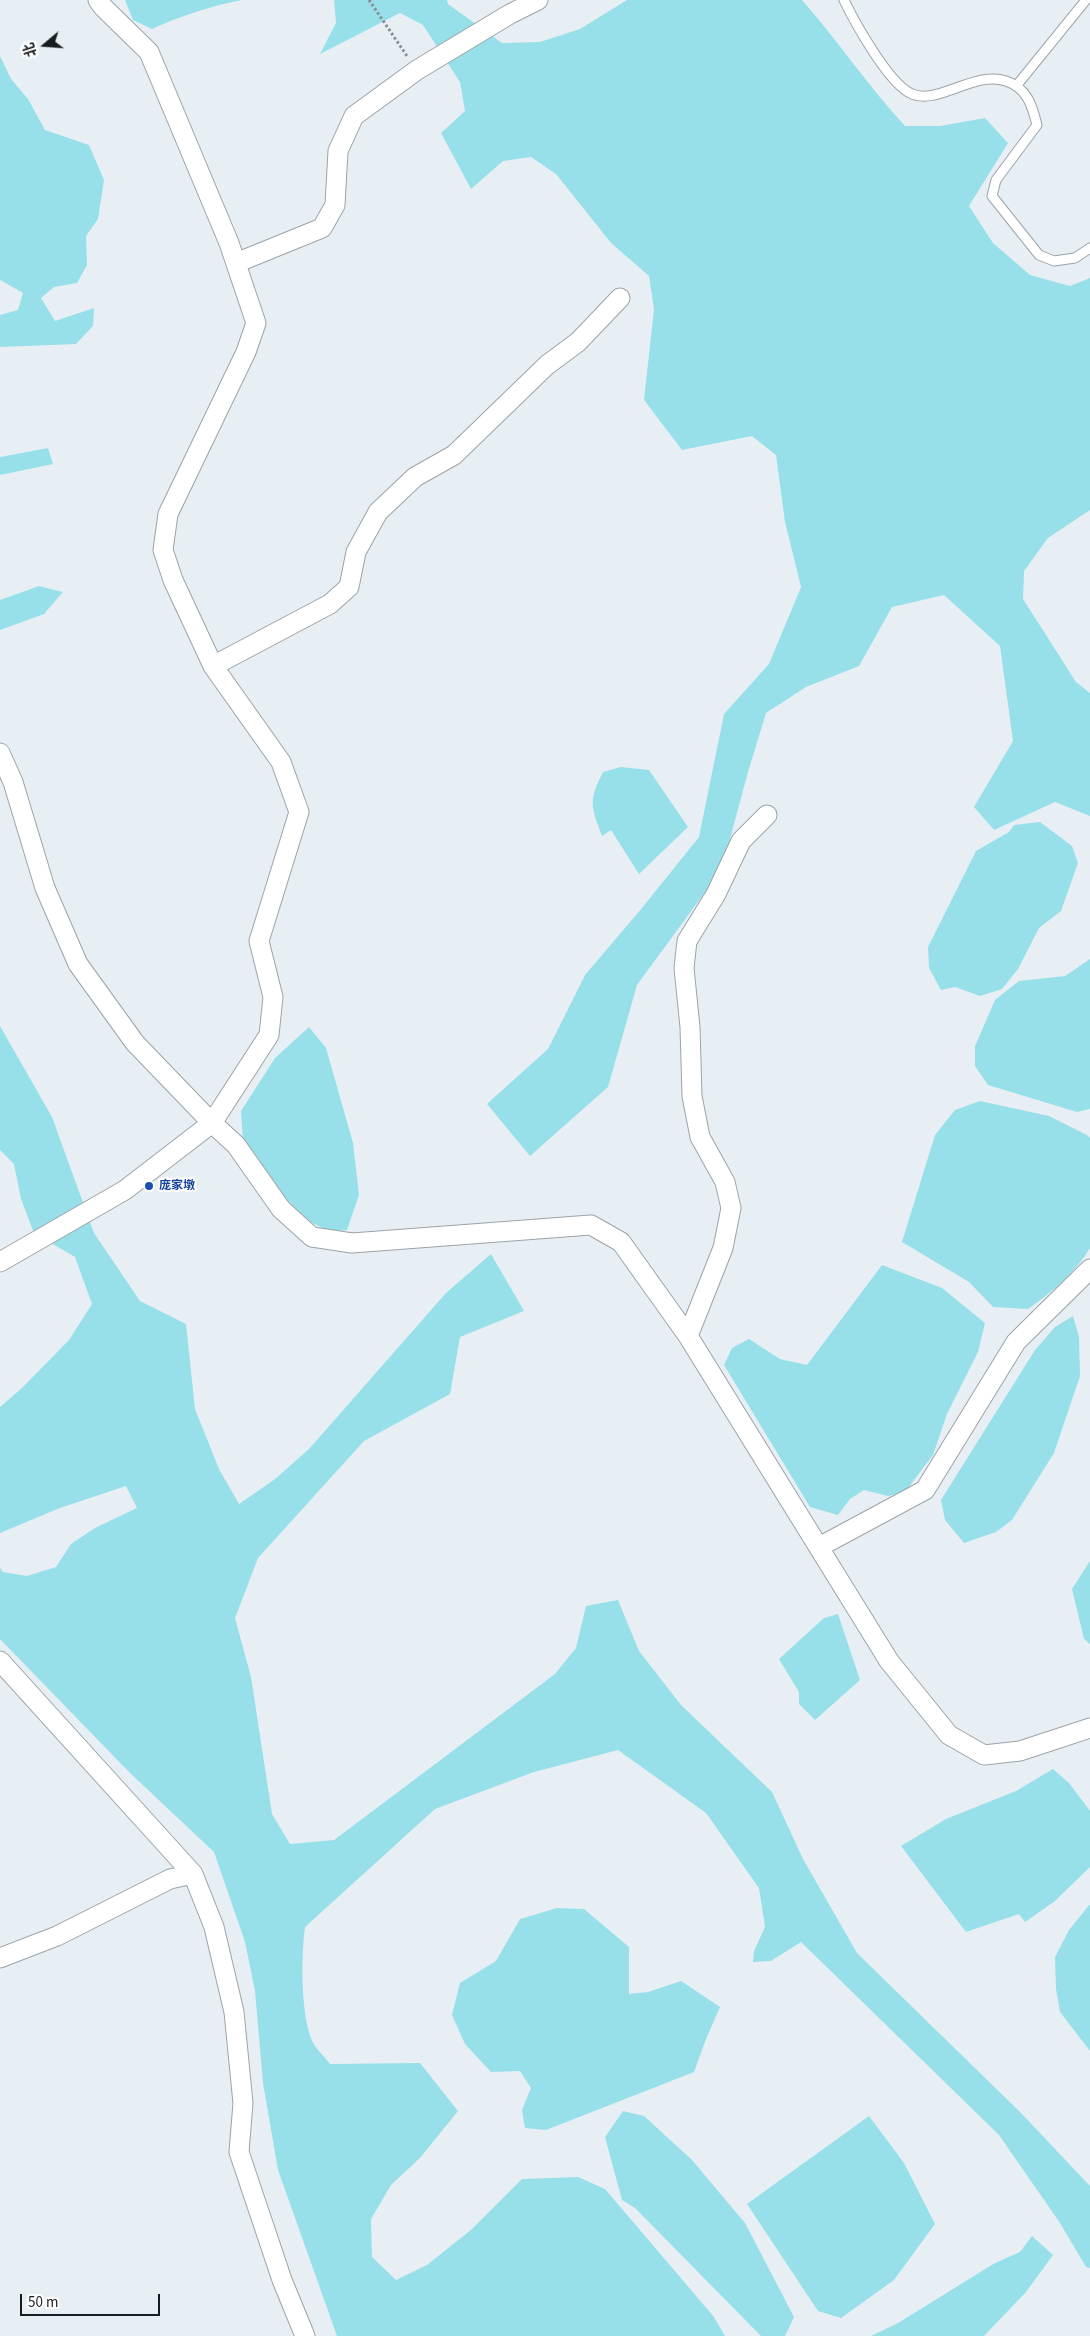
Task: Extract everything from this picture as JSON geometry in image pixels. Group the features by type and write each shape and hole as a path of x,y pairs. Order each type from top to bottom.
{"street":[{"path":"0,1262 125,1190 212,1123 269,1034 272,997 259,940 299,812 281,762 213,666 173,580 163,550 168,514 246,352 256,323 236,263 149,52 98,0"},
{"path":"236,263 322,228 335,205 338,151 354,116 417,70 510,14 538,0"},
{"path":"213,666 330,604 349,588 356,552 378,512 415,477 454,454 547,365 578,342 620,298"},
{"path":"0,752 13,782 45,888 78,964 135,1043 212,1123 236,1145 282,1209 312,1236 352,1243 591,1225 621,1242 688,1336 889,1661 950,1735 984,1755 1020,1751 1090,1728"},
{"path":"688,1336 723,1248 731,1208 725,1182 700,1137 692,1096 690,1027 684,968 687,941 716,894 741,841 767,815"},
{"path":"819,1547 926,1490 1016,1342 1090,1269"},
{"path":"0,1661 193,1874 214,1927 234,2012 242,2103 239,2152 282,2280 306,2336"},
{"path":"0,1958 57,1936 170,1879 193,1874"}],"lane":[{"path":"844,0 870,46 899,86 911,94 928,96 986,78 1002,80 1017,85 1032,104 1037,125 996,180 992,196 1039,255 1054,261 1074,258 1090,248"},
{"path":"1017,85 1086,0"}],"path":[{"path":"370,0 417,70"}],"water":[{"path":"125,0 242,0 196,12 152,29 133,20"},
{"path":"334,0 447,0 448,4 502,43 540,42 580,29 627,0 802,0 905,126 940,126 985,118 1008,143 969,206 993,243 1030,275 1070,286 1090,278 1090,510 1048,538 1024,571 1023,599 1076,682 1090,693 1090,816 1055,802 994,830 974,807 1013,741 1000,646 944,595 892,607 859,666 806,687 766,713 722,869 637,985 608,1087 530,1156 487,1104 548,1049 585,975 699,837 724,714 769,664 801,587 785,522 776,455 752,436 682,450 644,400 654,309 649,276 611,243 556,174 531,157 503,161 471,189 441,133 465,111 460,82 423,25 400,13 320,54 336,23"},
{"path":"0,56 11,79 28,99 45,130 89,145 104,180 98,219 86,236 87,265 77,283 54,287 41,298 55,321 94,308 93,326 76,344 0,347 0,315 18,310 23,293 0,280"},
{"path":"48,448 53,464 0,475 0,457"},
{"path":"39,586 63,592 44,614 0,630 0,600"},
{"path":"621,767 649,770 688,827 639,874 611,830 602,836 595,817 593,797 603,772"},
{"path":"1040,822 1072,846 1078,863 1061,911 1039,928 1018,969 1002,989 980,996 955,987 941,990 929,968 928,947 976,851 1009,832 1014,825"},
{"path":"1090,959 1090,1109 1077,1112 988,1085 975,1066 975,1046 995,1000 1019,981 1065,976"},
{"path":"0,1026 52,1117 94,1233 140,1301 186,1324 195,1409 219,1469 239,1504 275,1479 309,1449 446,1293 491,1254 524,1311 460,1337 450,1394 364,1441 258,1558 235,1618 251,1677 272,1814 290,1844 334,1840 555,1674 576,1648 586,1606 618,1600 639,1651 681,1705 772,1792 803,1859 857,1953 1021,2113 1090,2186 1090,2268 1086,2267 1060,2223 999,2135 801,1942 771,1961 753,1962 754,1951 765,1927 759,1888 706,1813 618,1750 534,1772 435,1809 305,1927 302,1971 304,2006 310,2035 315,2046 330,2064 420,2063 458,2111 420,2158 391,2185 371,2219 372,2257 396,2280 427,2265 472,2229 522,2179 578,2177 605,2189 714,2317 725,2336 337,2336 278,2170 263,2083 255,1991 245,1942 214,1852 130,1773 0,1639 0,1568 3,1572 27,1576 56,1567 71,1544 95,1528 137,1508 126,1486 60,1508 0,1533 0,1407 23,1387 69,1340 92,1304 75,1257 34,1233 21,1199 14,1164 0,1150"},
{"path":"309,1027 326,1048 353,1143 359,1195 347,1230 330,1232 309,1221 285,1198 243,1143 241,1111 275,1058"},
{"path":"980,1101 1049,1116 1090,1138 1090,1248 1062,1282 1028,1309 993,1307 969,1282 902,1242 935,1135 955,1110"},
{"path":"882,1265 942,1288 985,1323 978,1352 947,1414 933,1455 905,1492 888,1496 864,1490 850,1499 838,1515 810,1507 724,1365 732,1348 749,1339 780,1359 807,1365"},
{"path":"1073,1316 1079,1337 1080,1376 1054,1453 1012,1520 996,1532 964,1543 945,1520 941,1500 1035,1350 1055,1327"},
{"path":"1090,1561 1090,1644 1084,1639 1072,1589"},
{"path":"838,1614 860,1680 815,1720 799,1704 799,1692 779,1659 824,1618"},
{"path":"1053,1769 1069,1783 1090,1811 1090,1867 1055,1901 1025,1922 1019,1914 966,1932 901,1846 946,1819 1016,1791"},
{"path":"1090,1904 1090,2051 1060,2012 1056,1989 1055,1957 1069,1930"},
{"path":"557,1908 584,1909 629,1947 629,1994 648,1992 681,1981 720,2007 694,2072 546,2130 525,2128 522,2110 531,2088 520,2071 491,2072 465,2044 452,2015 460,1983 496,1961 520,1919"},
{"path":"623,2111 644,2116 692,2160 745,2223 794,2317 785,2336 761,2336 635,2208 622,2200 605,2137"},
{"path":"869,2116 904,2163 935,2224 894,2280 841,2318 818,2311 747,2204"},
{"path":"1032,2236 1053,2255 1026,2292 984,2336 871,2336 898,2323 995,2263 1020,2252"}],"place":[{"name":"庞家墩","path":"149,1186"}]}
